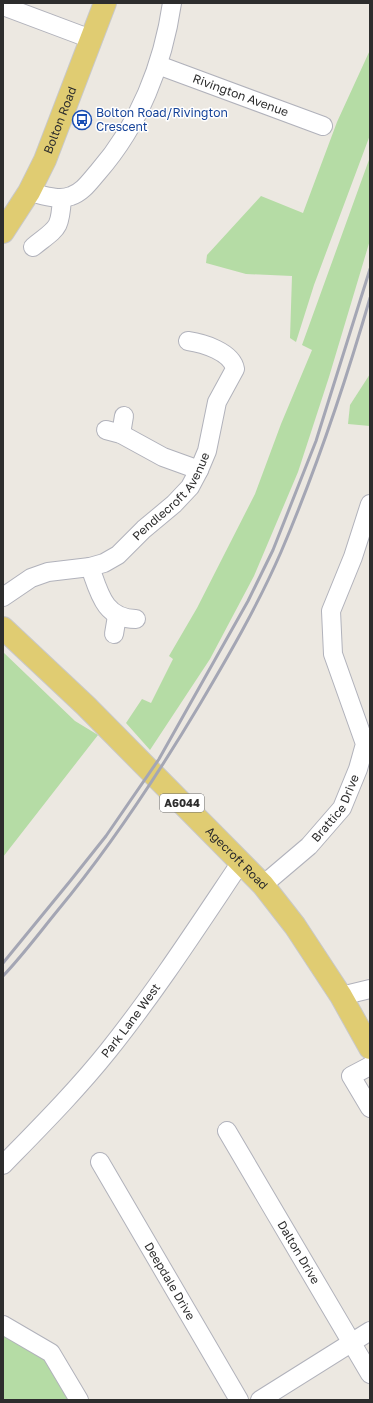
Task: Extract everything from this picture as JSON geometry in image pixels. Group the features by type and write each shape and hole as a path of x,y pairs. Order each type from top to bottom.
{"main road":[{"name":"Bolton Road","path":"3,232 29,192 45,160 105,3"},
{"name":"Agecroft Road","path":"3,628 86,706 242,862 294,926 368,1036"}],"street":[{"path":"29,192 62,198 79,193 113,155 140,111 158,64 168,26 172,3"},
{"path":"3,6 91,39"},
{"name":"Rivington Avenue","path":"158,64 323,126"},
{"path":"33,247 58,227 62,198"},
{"name":"Pendlecroft Avenue","path":"3,597 31,578 48,572 90,567 104,563 118,554 144,528 174,504 190,487 207,451 217,402 235,369 234,363 230,359 212,348 202,343 188,341"},
{"path":"124,416 114,432 163,457 199,470"},
{"name":"Brattice Drive","path":"263,886 309,846 342,808 364,770 365,744 333,654 332,611 353,557 370,504"},
{"path":"90,567 100,595 107,608 117,616 125,619 136,619"},
{"path":"114,634 117,616"},
{"name":"Park Lane West","path":"3,1165 76,1088 108,1050 193,934 242,862"},
{"path":"341,996 370,989"},
{"path":"370,1066 351,1076 370,1108"},
{"name":"Dalton Drive","path":"227,1131 370,1374"},
{"name":"Deepdale Drive","path":"100,1162 239,1400"},
{"path":"3,1325 51,1353 79,1400"},
{"path":"260,1400 370,1331"}],"green space":[{"path":"370,50 370,135 314,285 296,342 290,338 292,276 246,274 206,263 207,255 261,196 303,213 337,122"},
{"path":"370,157 370,240 329,377 298,472 254,576 210,659 150,750 126,723 142,699 151,703 173,659 169,656 197,608 255,494 281,424 312,350 302,345"},
{"path":"370,374 370,426 348,424 350,405"},
{"path":"3,652 75,721 98,735 3,857"},
{"path":"3,1331 46,1355 71,1400 3,1400"}],"railway":[{"path":"3,963 106,836 159,759 248,601 273,550 316,441 370,269"},
{"path":"3,976 97,861 133,810 184,731 243,630 272,572 306,490 340,395 370,298"}],"place":[{"name":"Bolton Road/Rivington Crescent","path":"82,120"}]}
